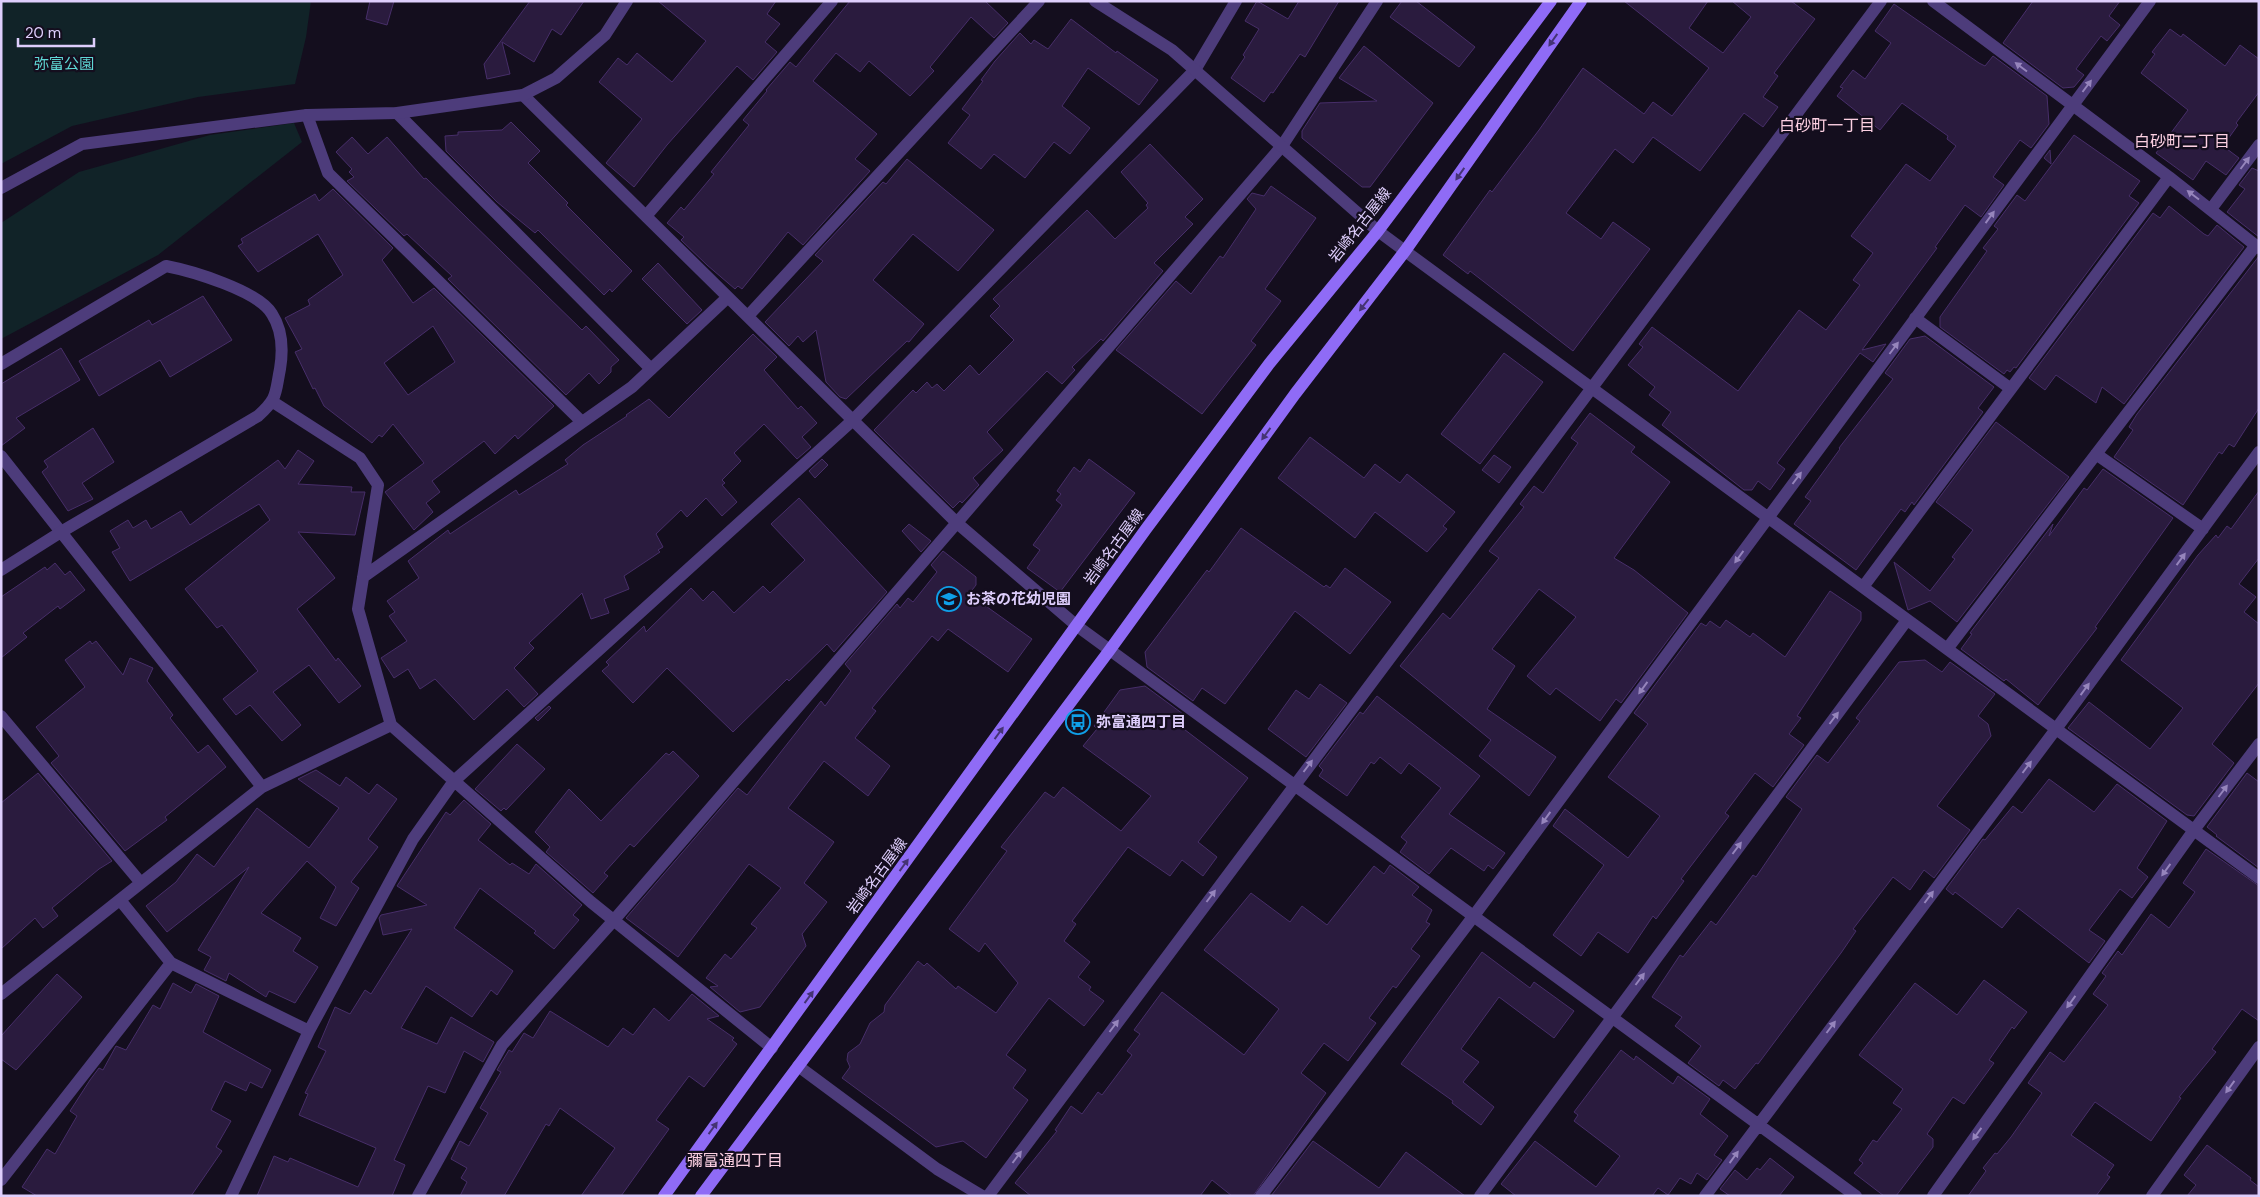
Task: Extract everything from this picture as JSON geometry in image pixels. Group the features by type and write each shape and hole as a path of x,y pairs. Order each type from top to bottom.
{"main road":[{"name":"岩崎名古屋線","path":"664,1196 1076,626 1269,364 1378,231 1551,1"},
{"path":"701,1196 1108,651 1295,394 1406,251 1582,1"}],"street":[{"path":"1,188 82,144 307,115 397,114 523,95 556,78 605,35 628,1"},
{"path":"646,216 832,1"},
{"path":"748,316 1039,1"},
{"path":"1095,1 1172,50 1378,231 2259,878"},
{"path":"231,1196 309,1031 413,840 454,781 853,420 1195,70 1236,1"},
{"path":"418,1196 502,1045 614,920 1282,146 1377,1"},
{"path":"988,1196 1881,1"},
{"path":"1933,1 2169,177 2258,247 1947,649"},
{"path":"1261,1196 1473,917 2150,1"},
{"path":"523,95 957,522 1076,626 1856,1196"},
{"path":"397,114 651,369"},
{"path":"307,115 328,173 581,422"},
{"path":"2211,209 2259,145"},
{"path":"1863,587 2169,177"},
{"path":"1,364 166,266 192,271 253,297 272,314 284,349 273,402 258,416 60,532 1,570"},
{"path":"363,577 632,387 728,297"},
{"path":"1916,318 2011,389"},
{"path":"273,402 360,458 378,485 358,609 391,725 614,920 772,1048"},
{"path":"1705,1196 2056,729 2259,452"},
{"path":"2096,454 2203,529"},
{"path":"1,456 262,787"},
{"path":"1480,1196 1907,620"},
{"path":"1,716 141,883"},
{"path":"1,994 262,787 391,725"},
{"path":"1933,1196 2194,830 2259,744"},
{"path":"120,900 171,963 309,1031"},
{"path":"1,1180 171,963"},
{"path":"2152,1196 2259,1047"},
{"path":"798,1066 937,1169 982,1196"}],"green space":[{"name":"弥富公園","path":"1,1 311,1 306,37 295,84 198,97 72,126 1,164"},
{"path":"294,123 302,142 158,255 1,339 1,223 79,172 210,135"}],"building":[{"path":"370,1 394,1 387,25 366,19"},
{"path":"530,1 584,1 561,35 552,29 534,62 502,42 510,74 487,79 484,64"},
{"path":"658,1 776,1 767,14 780,24 765,42 777,52 753,80 737,66 667,145 634,187 606,163 642,119 599,82 618,58 627,65 637,53 672,82 706,41"},
{"path":"850,1 985,1 1008,23 994,38 971,17 930,67 934,71 910,96 869,61 860,72 836,53 813,81 877,134 855,159 870,171 803,245 788,232 742,289 738,286 735,289 681,240 684,237 667,223 681,207 684,210 714,174 711,172 749,125 743,120 766,90 790,62 796,67"},
{"path":"1257,1 1288,19 1299,1 1339,1 1305,57 1300,54 1273,93 1271,92 1264,102 1231,78 1245,57 1243,55 1259,29 1245,21"},
{"path":"1402,1 1416,1 1475,47 1459,67 1390,17"},
{"path":"1624,1 1708,1 1689,28 1723,53 1751,17 1732,1 1791,1 1815,19 1774,73 1778,76 1763,97 1778,107 1763,127 1744,113 1700,171 1653,137 1633,163 1615,149 1566,213 1601,239 1613,222 1650,249 1573,351 1470,271 1468,274 1443,255 1490,190 1492,192 1539,130 1583,68 1644,114 1653,102 1672,116 1709,68"},
{"path":"2033,1 2120,1 2109,16 2120,25 2107,41 2101,36 2076,69 2084,75 2074,87 2063,88 2003,43"},
{"path":"1894,4 1979,63 1985,66 1993,56 2047,96 2049,124 2031,148 2020,140 1993,177 2004,185 1981,217 1965,205 1935,247 1937,248 1862,350 1886,344 1873,362 1860,353 1777,463 1785,469 1770,490 1758,481 1752,490 1744,490 1662,425 1671,412 1649,395 1655,387 1628,365 1643,347 1639,344 1652,327 1738,391 1799,310 1826,330 1860,285 1853,280 1873,253 1851,236 1906,164 1930,181 1956,146 1947,139 1948,136 1902,103 1880,130 1837,96 1843,88 1840,87 1853,70 1865,79 1891,43 1875,31"},
{"path":"1071,19 1116,53 1117,51 1158,80 1139,105 1088,68 1062,106 1090,128 1070,154 1054,142 1025,178 994,154 981,169 948,143 970,115 962,109 995,61 1020,33 1031,44 1034,40 1048,49"},
{"path":"2170,29 2181,37 2183,34 2225,66 2240,45 2259,59 2259,92 2236,123 2238,125 2223,146 2239,158 2226,175 2206,161 2193,180 2156,153 2188,110 2141,73 2155,54 2152,52"},
{"path":"1364,46 1433,103 1370,187 1362,187 1302,138 1302,131 1320,103 1377,101 1339,78"},
{"path":"511,122 540,151 528,163 568,203 566,205 632,271 612,292 610,289 604,295 538,230 535,233 497,202 446,151 445,136 458,135 458,132 502,130"},
{"path":"2074,135 2140,181 2129,196 2139,203 2016,368 2014,367 2010,372 2007,370 2004,374 1940,327 1940,317 1987,251 1983,248 1998,229 1994,226 2017,195 2025,201"},
{"path":"352,137 368,154 387,137 424,179 426,178 582,330 586,326 619,360 611,367 611,372 599,384 589,373 566,395 448,279 452,276 407,234 404,236 347,181 354,177 349,172 352,169 336,152"},
{"path":"1150,144 1203,199 1185,217 1193,224 1154,263 1163,271 1103,341 1101,339 1072,367 1075,370 1062,384 1047,371 987,432 1003,450 973,478 979,485 962,503 960,501 953,508 874,430 913,390 916,393 927,382 932,388 937,384 944,391 970,365 979,375 1014,340 990,316 1000,306 993,299 1087,210 1115,239 1148,208 1146,205 1148,203 1121,172"},
{"path":"2050,150 2051,164 2044,158"},
{"path":"907,159 994,230 958,271 913,234 873,280 924,324 909,342 907,341 846,399 840,397 826,382 816,330 803,342 798,336 789,346 765,322 823,261 815,255 883,182 886,184"},
{"path":"2252,168 2259,171 2259,237 2227,212 2245,189 2239,185"},
{"path":"1271,186 1316,218 1265,289 1281,301 1251,341 1256,345 1202,414 1116,350 1176,281 1191,294 1220,256 1223,258 1256,209 1247,199 1252,193 1264,196"},
{"path":"333,189 393,248 382,260 413,303 434,288 554,406 518,439 515,435 495,454 484,441 432,481 440,492 426,503 433,512 414,530 385,492 424,463 393,424 382,437 379,435 372,443 324,406 315,388 313,389 295,352 302,349 285,318 310,305 308,300 343,275 318,234 258,272 238,246 243,243 241,239 315,194 319,201","holes":["433,326 455,362 408,395 384,363"]},
{"path":"2169,206 2204,234 2208,236 2217,225 2244,247 2124,404 2102,387 2096,403 2056,375 2045,390 2029,378 2153,213 2160,218"},
{"path":"2259,256 2259,408 2234,447 2229,444 2222,454 2219,452 2183,505 2114,457 2133,430 2129,427 2137,414"},
{"path":"658,263 702,310 687,324 642,279"},
{"path":"203,296 232,340 170,377 160,360 99,396 79,361 149,320 152,325"},
{"path":"753,334 777,357 764,370 798,409 801,406 817,423 802,437 811,447 797,459 764,424 734,453 741,461 722,480 725,483 722,485 737,502 722,516 706,498 687,517 681,510 656,534 663,547 658,550 660,552 624,576 629,589 604,599 609,613 591,619 582,593 529,643 534,648 514,668 538,694 524,707 507,689 474,720 435,679 420,689 408,669 394,678 381,658 407,641 389,616 395,612 387,601 419,578 408,561 448,530 450,534 516,490 519,495 568,464 565,460 583,445 649,399 669,418"},
{"path":"1925,336 1994,387 1978,408 1983,412 1914,505 1912,502 1905,512 1901,509 1856,570 1794,524 1811,501 1805,497 1839,448 1893,379 1885,373 1910,339"},
{"path":"61,348 80,380 16,418 25,428 1,446 1,384"},
{"path":"1504,353 1543,382 1480,464 1441,434"},
{"path":"1590,413 1635,447 1631,452 1670,482 1614,558 1634,570 1688,613 1621,703 1616,699 1600,721 1556,688 1550,695 1527,676 1576,617 1539,589 1492,649 1515,666 1487,709 1556,757 1529,796 1479,756 1491,740 1400,666 1443,613 1450,619 1499,558 1489,551 1524,507 1520,504 1534,486 1543,493 1578,443 1571,438"},
{"path":"1996,422 2069,477 1957,622 1930,601 1908,610 1894,562 1930,591 1955,559 1952,557 1973,530 1936,502"},
{"path":"93,428 114,462 82,483 93,499 68,511 42,472 48,467 44,461"},
{"path":"1310,437 1364,478 1375,464 1400,483 1407,474 1455,512 1443,526 1447,529 1427,552 1375,512 1355,538 1278,478"},
{"path":"298,450 314,461 298,484 352,487 351,492 365,492 355,535 298,532 335,578 297,609 336,661 338,658 361,686 339,703 309,665 273,692 301,725 282,741 250,705 236,715 223,699 258,671 222,625 217,628 185,589 270,520 259,504 130,581 112,552 120,548 110,531 128,520 133,528 146,520 151,529 181,511 190,525 278,460 285,469"},
{"path":"1494,455 1511,467 1499,483 1482,470"},
{"path":"822,459 828,465 815,478 809,471"},
{"path":"1089,459 1135,493 1060,592 1027,568 1040,550 1033,545 1062,505 1056,500 1061,494 1057,491 1074,467 1080,472"},
{"path":"2103,469 2173,518 2095,627 2097,628 2038,705 2006,679 2004,681 1961,649 1972,634 1970,633 2053,524 2049,536 2084,488 2087,490"},
{"path":"2259,491 2259,558 2239,584 2256,597 2244,612 2259,624 2259,683 2212,744 2234,763 2194,816 2187,815 2068,728 2089,702 2150,749 2183,708 2121,660 2198,555 2216,535 2218,538 2227,526 2231,529"},
{"path":"799,498 887,592 834,652 827,644 789,681 787,679 733,732 667,668 633,703 602,671 609,665 606,662 644,626 646,632 691,588 703,601 713,591 734,613 763,586 770,593 805,560 771,524"},
{"path":"909,524 931,541 921,552 902,531"},
{"path":"1241,528 1324,587 1326,585 1330,588 1345,568 1391,602 1350,654 1295,611 1225,704 1202,688 1193,701 1147,667 1145,652 1207,570 1209,572"},
{"path":"943,551 976,577 976,585 969,594 1032,639 1008,672 948,629 938,641 932,636 872,708 876,711 855,738 890,766 868,796 824,761 788,808 834,842 804,883 827,902 802,934 806,946 760,1007 740,1012 710,987 718,986 706,978 725,954 731,959 757,928 751,924 781,888 749,864 678,957 626,918 738,788 747,795 821,701 825,706 851,671 845,664 897,604 900,608 908,598 913,602 937,572 931,565"},
{"path":"55,563 65,575 70,571 85,590 60,609 58,606 23,633 27,637 1,658 1,597 45,567 47,570"},
{"path":"1830,591 1861,612 1861,620 1797,716 1801,718 1789,734 1804,745 1773,787 1755,773 1725,813 1729,816 1681,879 1684,881 1656,919 1653,916 1628,953 1598,932 1581,956 1553,935 1604,865 1553,826 1565,809 1628,858 1660,816 1608,777 1648,724 1634,713 1701,623 1706,626 1710,621 1720,628 1726,620 1750,637 1753,633 1785,657"},
{"path":"90,641 92,644 96,641 123,675 130,658 153,668 147,681 173,715 170,718 198,753 208,745 226,767 165,817 167,820 125,851 51,763 59,756 36,727 85,687 65,660"},
{"path":"1925,660 1942,672 1950,662 1995,694 1978,716 1988,724 1991,736 1937,806 1970,830 1934,878 1924,870 1910,890 1893,877 1853,929 1856,931 1841,953 1758,1064 1756,1063 1735,1089 1723,1080 1719,1086 1688,1063 1701,1046 1675,1026 1682,1017 1652,997 1680,955 1683,957 1711,921 1716,925 1753,875 1756,877 1802,809 1786,797 1817,755 1828,763 1860,721 1856,718 1899,662"},
{"path":"1320,684 1347,703 1306,757 1268,729 1296,690 1309,699"},
{"path":"1145,686 1183,714 1176,723 1248,778 1198,842 1217,857 1203,876 1182,860 1170,876 1128,847 1072,921 1076,924 1064,941 1090,962 1078,977 1091,987 1089,990 1104,1001 1084,1026 1049,998 1006,1055 1026,1070 1013,1088 1028,1100 986,1158 963,1141 936,1147 842,1078 850,1067 847,1060 848,1053 860,1044 870,1023 884,1012 885,1005 918,961 924,966 927,963 956,989 958,986 996,1013 1018,983 985,943 979,952 949,929 1007,851 1001,847 1045,792 1054,798 1063,787 1121,831 1151,796 1083,746 1097,729 1094,726 1120,690"},
{"path":"1377,696 1480,776 1449,814 1505,853 1493,869 1488,865 1484,871 1451,848 1429,874 1400,852 1407,842 1401,837 1441,788 1409,763 1401,774 1380,757 1374,764 1371,762 1347,796 1319,776 1323,770 1319,766 1360,712 1363,714"},
{"path":"549,706 551,708 538,721 535,718"},
{"path":"517,744 545,769 506,810 504,808 501,811 475,789"},
{"path":"673,751 699,776 634,847 630,844 604,873 608,876 593,893 546,852 550,847 535,832 569,789 601,821 666,753 669,755"},
{"path":"316,770 340,786 346,777 369,794 377,784 397,799 368,839 378,847 351,882 359,888 336,926 320,918 336,887 307,861 261,913 301,938 293,951 318,967 295,1003 269,991 266,997 229,973 226,981 204,970 211,957 198,950 249,867 167,932 146,906 176,882 197,854 214,867 257,808 309,848 339,808 298,779"},
{"path":"38,773 112,861 99,869 52,908 58,916 43,928 35,918 1,949 1,803"},
{"path":"2247,773 2259,782 2259,868 2207,827"},
{"path":"2049,779 2094,812 2117,784 2167,821 2137,868 2148,877 2132,898 2120,889 2089,930 2105,941 2089,963 2018,908 2002,928 1955,892 1953,895 1946,889 1983,839 1985,840 2013,806 2022,813"},
{"path":"464,800 491,824 478,840 510,865 512,863 529,874 536,864 582,905 573,915 579,920 554,949 534,933 536,931 480,888 454,928 513,971 497,995 491,990 472,1017 426,986 401,1028 437,1044 451,1017 494,1042 483,1062 464,1051 445,1093 428,1086 394,1160 405,1165 392,1196 257,1196 274,1156 288,1162 290,1158 358,1187 376,1148 299,1115 308,1094 305,1093 326,1051 318,1047 335,1007 350,1014 365,990 371,994 412,929 383,935 379,918 381,915 427,905 397,886 446,812 450,815"},
{"path":"2206,849 2259,886 2259,1021 2242,1009 2212,1049 2216,1052 2179,1097 2181,1098 2151,1141 2095,1102 2071,1135 2114,1165 2107,1175 2110,1177 2096,1196 1968,1196 1986,1171 1983,1168 2011,1137 2042,1093 2028,1083 2050,1052 2064,1062 2108,1005 2093,994 2106,976 2102,973 2118,951 2122,955 2151,914 2169,928 2195,892 2183,883"},
{"path":"1390,865 1419,887 1412,895 1432,910 1426,922 1430,924 1411,949 1420,956 1396,988 1393,986 1369,1018 1376,1023 1348,1061 1324,1043 1301,1073 1326,1093 1253,1196 1232,1196 1212,1180 1200,1196 1031,1196 1015,1183 1057,1131 1055,1130 1071,1106 1082,1114 1098,1092 1102,1095 1132,1055 1127,1051 1140,1034 1134,1030 1162,992 1244,1055 1279,1009 1204,950 1251,893 1290,922 1302,906 1327,925 1374,866 1384,874"},
{"path":"1482,952 1530,988 1534,982 1574,1011 1554,1038 1499,997 1461,1049 1479,1062 1463,1082 1494,1107 1481,1125 1452,1103 1453,1101 1401,1064"},
{"path":"57,974 82,997 16,1070 1,1059 1,1036"},
{"path":"1984,980 2027,1012 2014,1029 2012,1027 1989,1060 1994,1063 1964,1104 1953,1097 1927,1134 1933,1139 1933,1147 1896,1196 1884,1196 1854,1173 1863,1163 1859,1160 1873,1140 1877,1142 1902,1109 1893,1103 1903,1089 1859,1055 1915,983 1957,1015"},
{"path":"173,983 191,993 196,984 219,996 203,1032 271,1070 262,1088 250,1082 246,1091 225,1081 211,1110 231,1121 216,1147 222,1151 191,1196 37,1196 22,1187 47,1149 55,1154 77,1116 70,1111 90,1080 99,1068 103,1070 116,1046 126,1050 153,1005 160,1009"},
{"path":"692,994 719,1016 707,1019 734,1038 732,1040 737,1044 704,1087 689,1076 656,1120 669,1129 621,1196 581,1196 615,1148 560,1108 549,1126 546,1124 504,1196 460,1196 467,1182 461,1178 467,1168 451,1159 460,1141 469,1146 488,1113 480,1108 501,1072 497,1070 509,1050 512,1052 524,1033 533,1038 550,1011 608,1047 623,1028 633,1035 654,1008 669,1021"},
{"path":"1621,1050 1634,1060 1636,1056 1673,1084 1678,1076 1710,1099 1700,1114 1728,1136 1714,1155 1722,1160 1707,1180 1697,1173 1691,1184 1680,1178 1668,1195 1658,1188 1652,1196 1516,1196 1501,1184 1535,1141 1596,1187 1620,1156 1574,1121 1578,1115 1574,1112"},
{"path":"1313,1141 1379,1188 1406,1152 1465,1196 1271,1196"},
{"path":"2207,1145 2251,1178 2250,1180 2259,1187 2259,1196 2187,1196 2196,1185 2184,1175"},
{"path":"1770,1158 1794,1177 1779,1196 1730,1196 1720,1189 1735,1170 1747,1180 1757,1168 1760,1170"}],"place":[{"name":"お茶の花幼児園","path":"949,599"},
{"name":"弥富通四丁目","path":"1078,722"}],"district":[{"name":"白砂町一丁目","path":"1827,125"},
{"name":"白砂町二丁目","path":"2182,141"},
{"name":"彌富通四丁目","path":"735,1160"}]}
